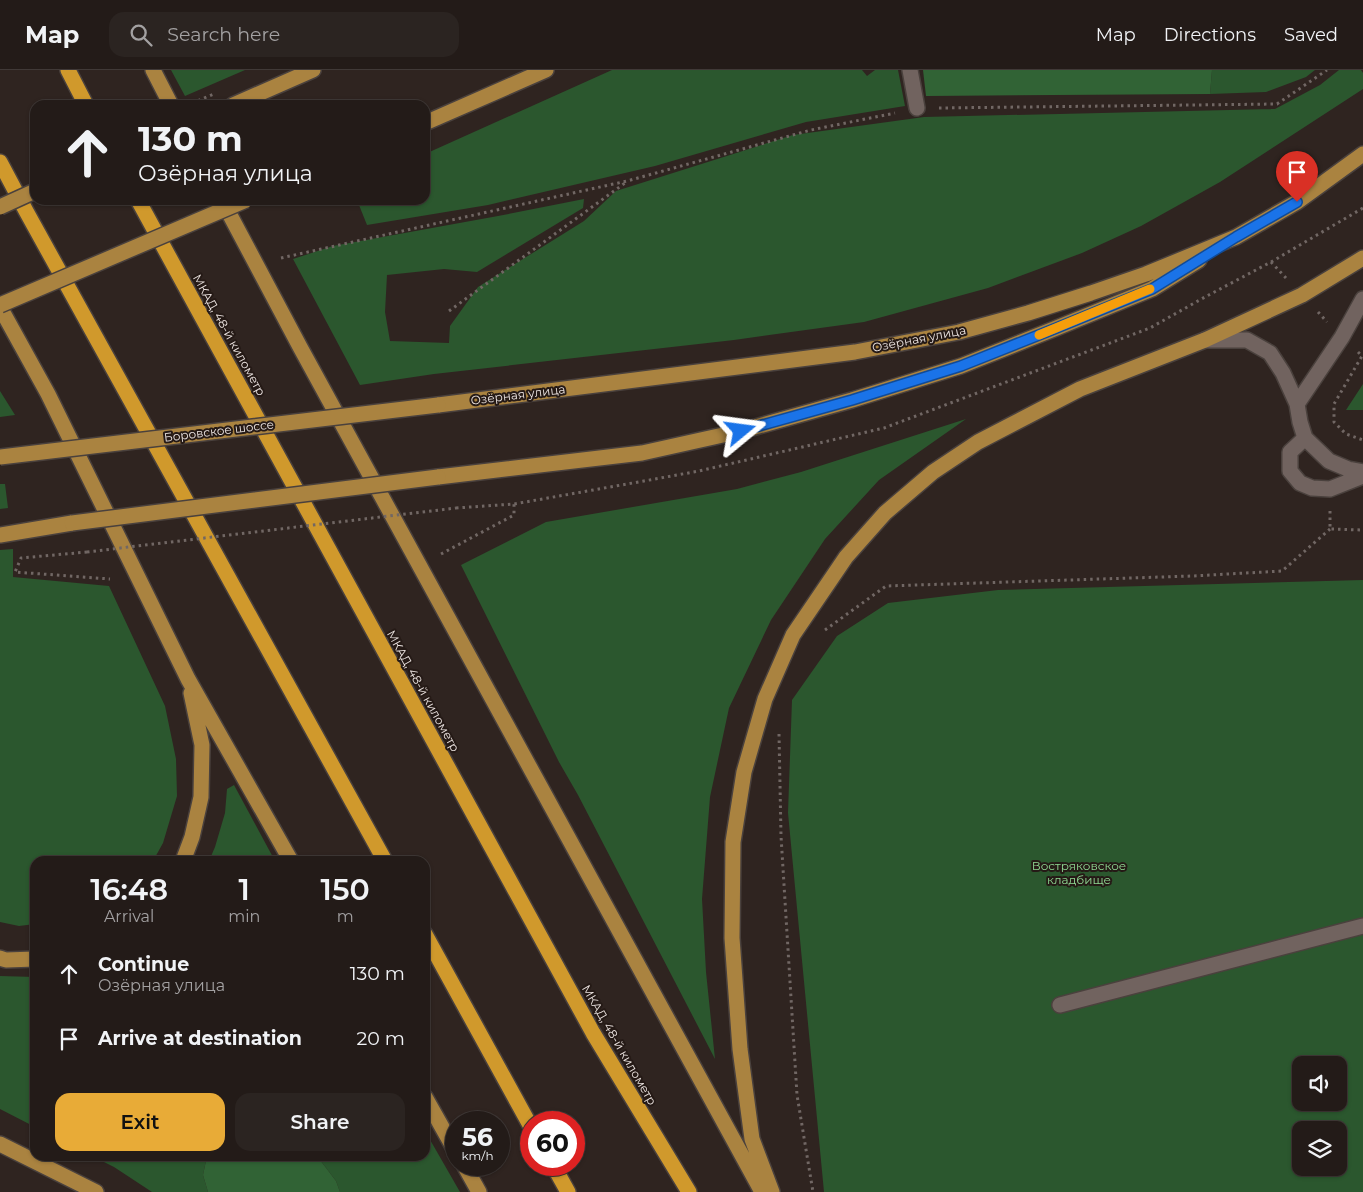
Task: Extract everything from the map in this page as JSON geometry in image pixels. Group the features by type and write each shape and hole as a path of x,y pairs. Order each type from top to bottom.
{"highway":[{"path":"68,70 83,100"},
{"path":"0,162 382,856"},
{"name":"МКАД, 48-й километр","path":"141,205 593,1033 689,1192"},
{"path":"430,943 522,1111"},
{"path":"559,1176 568,1192"}],"main road":[{"path":"153,70 168,100"},
{"path":"244,100 313,70"},
{"path":"430,120 546,70"},
{"name":"Озёрная улица","path":"438,405 855,352 959,332 1091,293 1146,274 1236,237 1297,202 1363,154"},
{"path":"0,207 30,194"},
{"path":"225,205 300,347 762,1192"},
{"path":"234,205 0,306 48,394 188,679 288,856"},
{"path":"0,535 72,523 642,453 741,431 852,400 961,366 1152,289 1236,237"},
{"path":"772,1192 752,1140 740,1049 732,938 733,842 744,772 765,699 793,635 846,557 885,512 933,472 978,442 1080,389 1205,340 1302,295 1363,258"},
{"name":"Боровское шоссе","path":"0,457 438,405"},
{"path":"185,856 192,837 201,797 202,745 188,679"},
{"path":"0,958 6,960 30,959"},
{"path":"430,1106 445,1132"},
{"path":"0,1144 30,1159"},
{"path":"34,1161 96,1192"},
{"path":"470,1176 479,1192"}],"street":[{"path":"910,70 917,108"},
{"path":"1297,404 1342,337 1363,299"},
{"path":"1205,340 1248,340 1270,353 1283,374 1297,404 1305,438 1329,461 1348,469 1363,472"},
{"path":"1305,438 1290,452 1290,471 1300,483 1312,488 1330,489 1363,476"},
{"path":"1060,1005 1363,926"}],"path":[{"path":"281,258 627,181 811,130 917,108 1277,104 1327,70"},
{"path":"200,100 214,94"},
{"path":"449,311 627,181"},
{"path":"1362,356 1334,404 1334,422 1346,434 1363,440"},
{"path":"441,554 514,515 514,504"},
{"path":"110,580 15,572 21,558 87,552 456,508"},
{"path":"818,635 886,586 1192,576 1282,570 1330,530"},
{"path":"779,728 781,836 797,1095 813,1192"}],"green space":[{"path":"171,70 245,70 185,96"},
{"path":"612,70 862,70 867,76 875,70 898,70 905,106 806,122 655,166 488,205 367,225 359,205 430,205 430,152"},
{"path":"923,70 1212,70 1210,94 926,96"},
{"path":"1212,70 1315,70 1306,77 1266,92 1210,94"},
{"path":"1339,70 1361,70 1363,73 1363,89 1220,182 1141,226 1082,253 988,288 864,322 734,340 434,374 360,385 293,259 333,246 584,199 583,208 477,272 444,269 387,275 385,312 390,341 449,343 450,326 478,287 584,221 616,191 793,135 924,117 1275,109 1320,85"},
{"path":"1363,384 1363,410 1346,410"},
{"path":"0,391 15,415 0,417"},
{"path":"966,419 879,480 825,539 771,620 729,708 710,797 702,899 706,972 715,1059 559,762 461,565 546,522 737,489 801,472"},
{"path":"0,484 5,484 8,508 0,509"},
{"path":"13,549 13,577 109,586 165,706 176,759 177,796 163,843 156,856 30,856 30,925 19,926 0,922 0,550"},
{"name":"Востряковское кладбище","path":"1363,580 1363,1192 824,1192 788,813 792,700 837,636 888,603 998,590"},
{"path":"234,785 272,856 211,856 225,813 227,789"},
{"path":"0,976 30,977 30,1124 0,1109"},
{"path":"430,1140 445,1166 445,1176 451,1176 460,1192 340,1192 336,1181 321,1161 430,1161"},
{"path":"102,1161 206,1161 203,1175 208,1192 152,1192"},
{"path":"206,1161 321,1161 336,1181 340,1192 208,1192 203,1175"}],"slow traffic":[{"path":"1039,335 1150,289"}],"route":[{"path":"741,431 852,400 961,366 1152,289 1297,202"}]}
